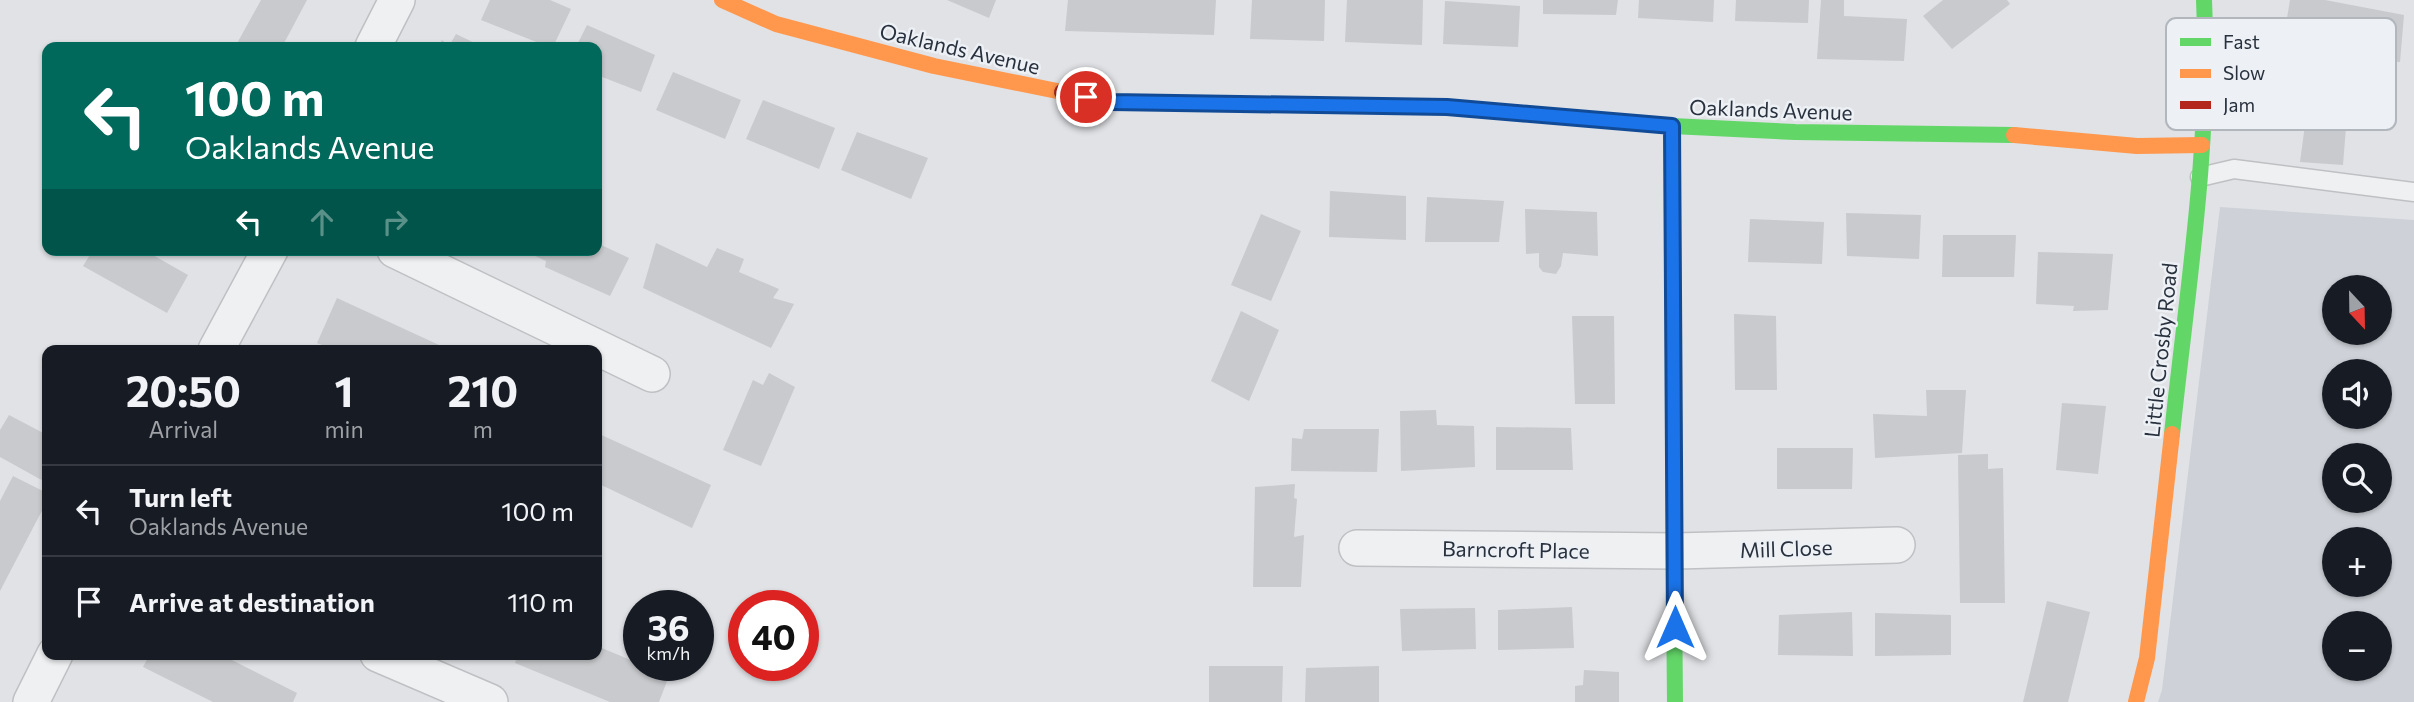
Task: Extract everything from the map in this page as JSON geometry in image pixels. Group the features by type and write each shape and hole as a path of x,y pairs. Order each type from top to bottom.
{"street":[{"path":"376,42 397,0"},
{"name":"Oaklands Avenue","path":"722,0 776,24 934,66 1111,102 1447,107 1672,126 1795,132 2016,135 2137,146 2202,145"},
{"name":"Little Crosby Road","path":"2204,0 2205,18"},
{"path":"1672,126 1675,702"},
{"name":"Little Crosby Road","path":"2136,702 2147,658 2203,130"},
{"path":"219,345 267,256"},
{"path":"407,256 592,345"},
{"path":"602,350 652,374"},
{"name":"Mill Close","path":"1676,551 1896,545"},
{"name":"Barncroft Place","path":"1357,548 1676,551"},
{"path":"31,702 52,660"},
{"path":"392,660 490,702"}],"lane":[{"path":"2200,177 2234,169 2414,192"}],"shaded area":[{"path":"2220,207 2414,220 2414,702 2158,702 2162,690"}],"building":[{"path":"261,0 307,0 285,42 238,42"},
{"path":"490,0 550,0 571,9 555,42 536,42 481,20"},
{"path":"947,0 996,0 989,18"},
{"path":"1068,0 1216,0 1214,35 1065,31"},
{"path":"1252,0 1325,0 1324,41 1250,39"},
{"path":"1347,0 1423,0 1422,45 1345,42"},
{"path":"1543,0 1618,0 1616,15 1543,14"},
{"path":"1639,0 1714,0 1713,22 1638,18"},
{"path":"1736,0 1809,0 1808,23 1735,21"},
{"path":"1821,0 1844,0 1844,16 1907,19 1904,61 1817,59"},
{"path":"1943,0 2007,0 2010,4 1952,49 1923,16"},
{"path":"2290,0 2325,0 2404,15 2400,62 2396,62 2396,18 2287,18"},
{"path":"1445,1 1520,6 1518,47 1443,44"},
{"path":"587,25 655,55 641,92 602,77 602,42 578,42"},
{"path":"456,34 473,42 451,42"},
{"path":"673,72 741,100 725,139 656,110"},
{"path":"763,100 835,128 819,169 746,139"},
{"path":"2304,130 2346,130 2343,165 2300,162"},
{"path":"857,132 928,158 911,199 841,170"},
{"path":"1330,191 1406,196 1406,240 1329,237"},
{"path":"1427,197 1504,201 1499,242 1425,242"},
{"path":"1525,209 1597,212 1598,256 1563,253 1561,266 1556,274 1543,272 1539,267 1539,253 1526,254"},
{"path":"1846,213 1921,215 1919,259 1847,256"},
{"path":"1261,214 1301,231 1271,301 1231,285"},
{"path":"1750,219 1824,222 1822,264 1748,262"},
{"path":"1943,235 2016,235 2014,277 1942,277"},
{"path":"656,243 707,267 717,248 744,259 739,272 779,289 773,298 794,304 771,348 643,288"},
{"path":"602,245 629,258 610,296 545,267 546,261 535,256 602,256"},
{"path":"2038,252 2113,254 2108,310 2073,311 2074,306 2036,304"},
{"path":"89,256 155,256 188,275 167,313 83,266"},
{"path":"337,298 439,345 322,345 317,343"},
{"path":"1241,311 1279,330 1249,401 1211,381"},
{"path":"1734,314 1776,316 1777,390 1735,390"},
{"path":"1572,316 1614,316 1615,404 1575,404"},
{"path":"769,373 795,387 761,466 723,450 753,380 763,385"},
{"path":"1926,390 1966,390 1962,453 1875,458 1873,414 1927,416"},
{"path":"2062,403 2106,406 2098,474 2056,470"},
{"path":"1436,410 1437,425 1474,426 1475,467 1401,471 1400,411"},
{"path":"9,415 42,432 42,480 0,457 0,430"},
{"path":"1496,427 1571,428 1573,470 1496,470"},
{"path":"1304,429 1379,429 1377,472 1291,471 1292,438 1302,439"},
{"path":"602,435 711,485 692,528 602,485"},
{"path":"1777,448 1853,448 1852,489 1777,489"},
{"path":"1988,454 1988,469 2003,468 2005,603 1960,603 1958,455"},
{"path":"13,476 42,490 42,511 0,591 0,501"},
{"path":"1295,484 1294,498 1297,499 1294,537 1304,535 1301,587 1253,587 1255,487"},
{"path":"2047,601 2090,612 2068,702 2023,702"},
{"path":"1572,607 1574,648 1498,650 1498,610"},
{"path":"1475,608 1476,649 1402,651 1400,609"},
{"path":"1852,612 1853,656 1778,655 1779,615"},
{"path":"1875,613 1951,615 1951,655 1875,656"},
{"path":"602,648 623,657 623,681 667,681 659,702 610,702 515,663 516,660 602,660"},
{"path":"147,660 232,660 297,693 293,702 213,702 143,667"},
{"path":"1209,666 1283,666 1282,702 1209,702"},
{"path":"1379,666 1379,702 1305,702 1306,668"},
{"path":"1584,670 1619,672 1619,702 1575,702 1575,686 1583,685"}],"traffic: fast":[{"path":"2204,0 2204,18"},
{"path":"1238,104 1447,107 1672,126 1795,132 2014,135"},
{"path":"2172,434 2191,272 2203,130"},
{"path":"1674,592 1675,702"}],"traffic: slow":[{"path":"722,0 776,24 934,66 1062,92"},
{"path":"1672,126 1674,592"},
{"path":"2014,135 2137,146 2202,145"},
{"path":"2136,702 2147,658 2172,434"}],"traffic: jam":[{"path":"1062,92 1111,102 1238,104"}],"route":[{"path":"1086,97 1111,102 1447,107 1672,126 1675,627"}]}
